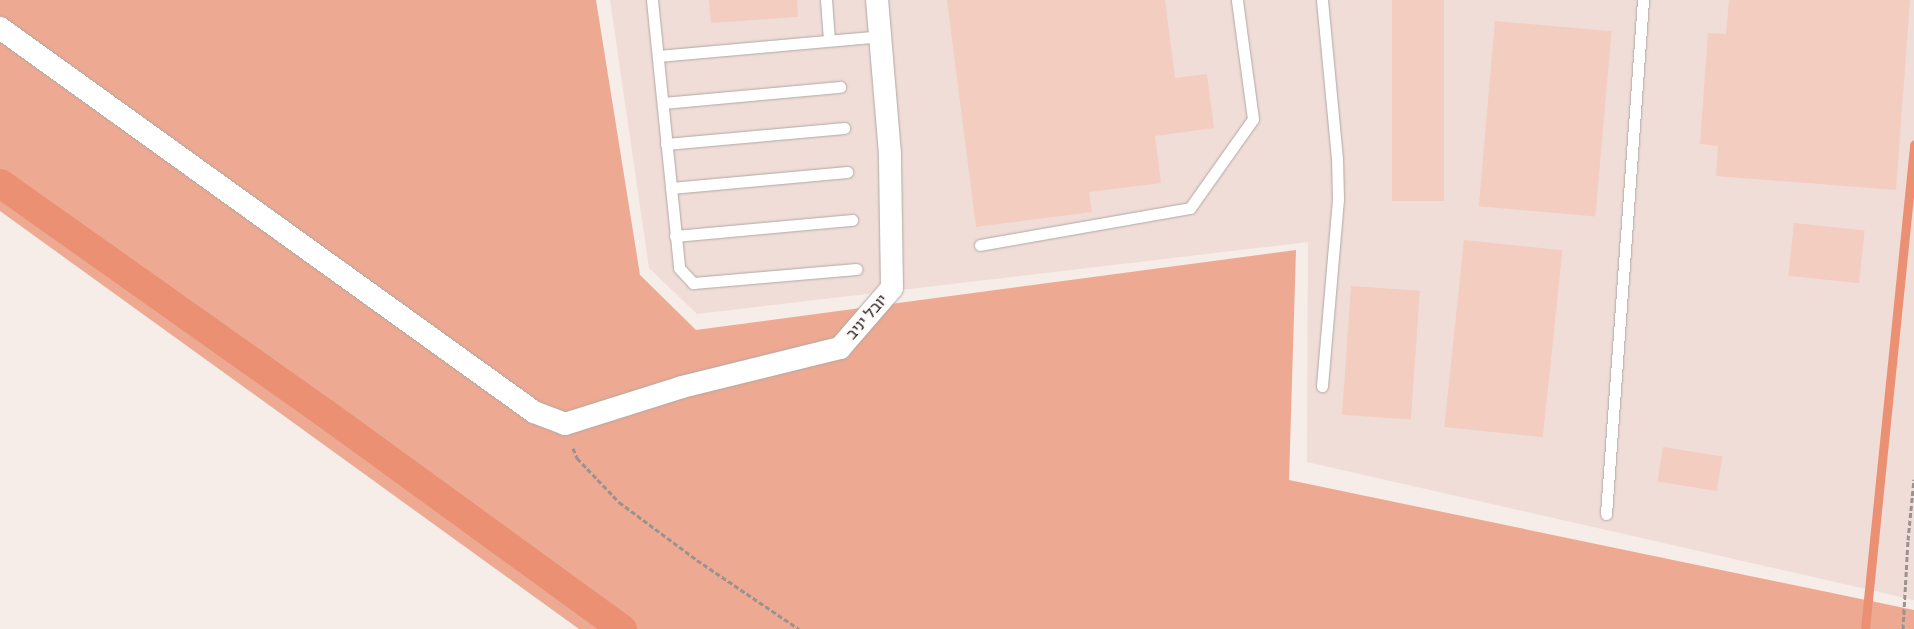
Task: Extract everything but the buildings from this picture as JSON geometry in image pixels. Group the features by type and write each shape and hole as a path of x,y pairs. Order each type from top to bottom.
{"street":[{"name":"יובל יניב","path":"565,424 682,387 840,348 892,288 890,154 877,0"},
{"path":"0,28 534,412 565,424"}],"lane":[{"path":"652,0 675,236 680,268 693,283 856,269"},
{"path":"826,0 829,40"},
{"path":"980,245 1190,208 1253,119 1236,0"},
{"path":"1322,0 1337,158 1338,199 1322,386"},
{"path":"1606,514 1643,0"},
{"path":"658,56 880,36"},
{"path":"662,103 840,87"},
{"path":"666,144 844,128"},
{"path":"670,188 847,172"},
{"path":"675,236 852,220"}],"path":[{"path":"565,424 576,458 619,502 697,560 799,629"},
{"path":"1903,629 1908,540 1914,479"}],"shaded area":[{"path":"0,0 596,0 640,275 696,330 1296,250 1289,480 1914,610 1914,629 579,629 0,211"},
{"path":"610,0 1914,0 1914,600 1307,462 1308,242 697,314 649,268"}],"waterway":[{"path":"1865,629 1914,144"},
{"path":"0,183 325,413 622,629"}]}
